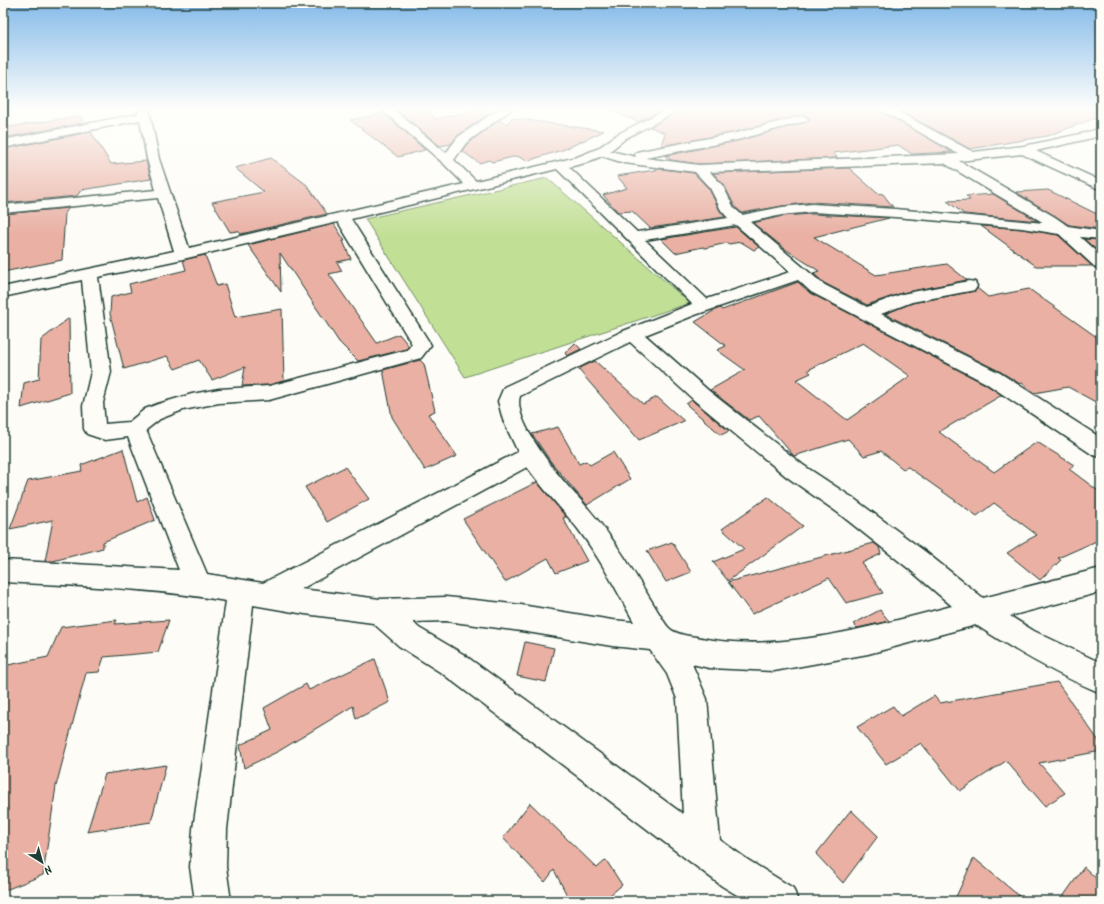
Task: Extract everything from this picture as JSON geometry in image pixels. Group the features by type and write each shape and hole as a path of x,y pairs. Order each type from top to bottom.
{"street":[{"path":"151,151 163,193 183,254"},
{"path":"436,151 473,184"},
{"path":"447,160 454,151"},
{"path":"624,159 662,151"},
{"path":"961,151 970,156"},
{"path":"3,292 183,254 473,184 581,160 601,152 624,159 700,169 946,159 1013,151"},
{"path":"1027,151 1101,186"},
{"path":"946,159 1020,201 1065,231 1101,264"},
{"path":"560,165 704,306"},
{"path":"700,169 716,186 728,210 817,288 993,378 1101,449"},
{"path":"3,209 163,193"},
{"path":"634,237 740,220 782,211 812,208 843,209 1022,224 1101,235"},
{"path":"198,584 135,429 138,423 154,414 174,406 203,399 230,395 267,394 341,376 414,354 422,345 342,216"},
{"path":"90,274 102,372 101,380 96,389 93,404 96,429 105,432 135,429"},
{"path":"703,850 692,699 678,665 658,637 616,565 591,529 550,482 531,455 513,420 508,401 511,392 632,334 704,306 801,274"},
{"path":"866,313 908,298 969,286"},
{"path":"632,334 702,396 755,439 918,561 979,612 1024,640 1086,672 1101,678"},
{"path":"253,593 531,455"},
{"path":"3,571 106,576 198,584 305,602 380,611 446,609 521,618 612,633 658,637 682,648 710,654 774,657 868,641 1101,580"},
{"path":"212,901 208,867 210,829 253,593"},
{"path":"380,611 409,637 453,664 703,850 735,873 780,901"}],"green space":[{"path":"547,178 690,303 465,377 365,219"}],"building":[{"path":"3,151 103,151 111,164 146,161 151,179 81,190 77,196 3,203"},
{"path":"390,151 420,151 398,157"},
{"path":"462,151 558,151 527,161 517,156 492,162 489,160 479,163"},
{"path":"688,151 848,151 833,153 838,158 699,164 671,160 665,156"},
{"path":"908,151 952,152 912,154"},
{"path":"271,158 307,185 327,214 241,234 238,231 230,232 212,202 264,192 235,168"},
{"path":"849,168 877,193 883,194 893,207 812,202 742,213 735,207 724,185 713,173"},
{"path":"661,169 694,173 709,189 720,211 725,217 650,228 632,211 618,212 603,195 627,188 617,176"},
{"path":"1048,190 1101,216 1101,229 1069,225 1016,192"},
{"path":"993,194 1038,221 964,214 947,201 970,200 966,196"},
{"path":"69,208 65,213 62,260 3,272 3,214"},
{"path":"812,214 889,218 814,237 876,275 947,264 967,280 902,293 867,305 824,283 813,273 819,271 785,249 753,223 782,216"},
{"path":"334,224 345,241 343,241 351,259 337,262 342,271 329,274 377,343 399,334 409,346 406,349 358,361 339,342 280,253 281,292 248,245"},
{"path":"981,226 1022,229 1058,235 1092,266 1036,266"},
{"path":"736,227 759,247 754,250 741,242 727,243 675,253 661,239"},
{"path":"1084,239 1101,240 1101,254"},
{"path":"205,255 217,286 225,284 235,317 282,309 284,381 269,385 242,386 245,367 212,380 199,360 175,369 167,356 124,369 110,314 111,297 131,292 129,284 186,270 183,260"},
{"path":"798,282 810,293 985,384 1002,395 939,432 994,472 1037,442 1074,465 1069,469 1101,493 1101,539 1058,558 1061,560 1040,580 1007,553 1037,535 994,503 977,516 908,467 903,469 881,451 864,456 848,439 794,456 759,416 749,420 710,390 745,370 717,350 726,346 695,322 715,310 720,308 722,310","holes":["863,343 910,376 847,420 796,380 811,373 808,370"]},
{"path":"977,288 988,297 1029,289 1101,340 1101,405 1068,387 1034,393 1022,383 1020,384 1001,372 885,314 912,303 975,291"},
{"path":"69,318 70,393 21,408 24,383 39,379 41,340"},
{"path":"575,343 581,349 567,356 565,353"},
{"path":"420,360 424,364 435,411 428,414 457,456 425,470 392,417 383,370"},
{"path":"595,361 643,404 657,397 684,421 639,440 578,369"},
{"path":"692,400 729,431 721,435 686,404"},
{"path":"558,427 579,464 586,461 590,465 613,452 630,479 587,505 551,462 532,434"},
{"path":"123,449 137,502 147,497 155,520 103,542 103,548 53,561 45,561 53,520 10,529 28,481 82,471 81,465"},
{"path":"345,467 369,499 327,522 305,487"},
{"path":"537,482 566,517 563,518 587,561 556,573 548,558 505,582 463,519"},
{"path":"768,497 803,526 728,581 713,562 744,549 722,529"},
{"path":"672,542 691,572 666,582 647,551"},
{"path":"874,543 879,547 881,554 862,563 883,593 846,603 829,578 752,614 728,582"},
{"path":"880,610 889,621 857,628 853,624"},
{"path":"117,620 115,624 169,620 158,652 104,657 99,672 86,673 56,786 43,875 3,891 3,666 48,657 61,627"},
{"path":"525,642 554,648 546,682 517,676"},
{"path":"375,659 390,702 356,719 353,706 279,751 244,768 240,745 272,730 264,708 306,684 309,690"},
{"path":"1057,682 1101,744 1101,751 1039,763 1065,793 1045,806 1006,761 960,791 921,743 886,764 857,727 893,706 901,716 934,696 940,703"},
{"path":"166,765 151,822 87,832 105,774"},
{"path":"530,803 597,868 606,860 622,885 603,901 570,901 554,870 545,882 503,838"},
{"path":"851,810 878,836 843,883 816,854"},
{"path":"974,858 1025,901 954,901"},
{"path":"1084,867 1101,883 1101,901 1060,901"}]}
